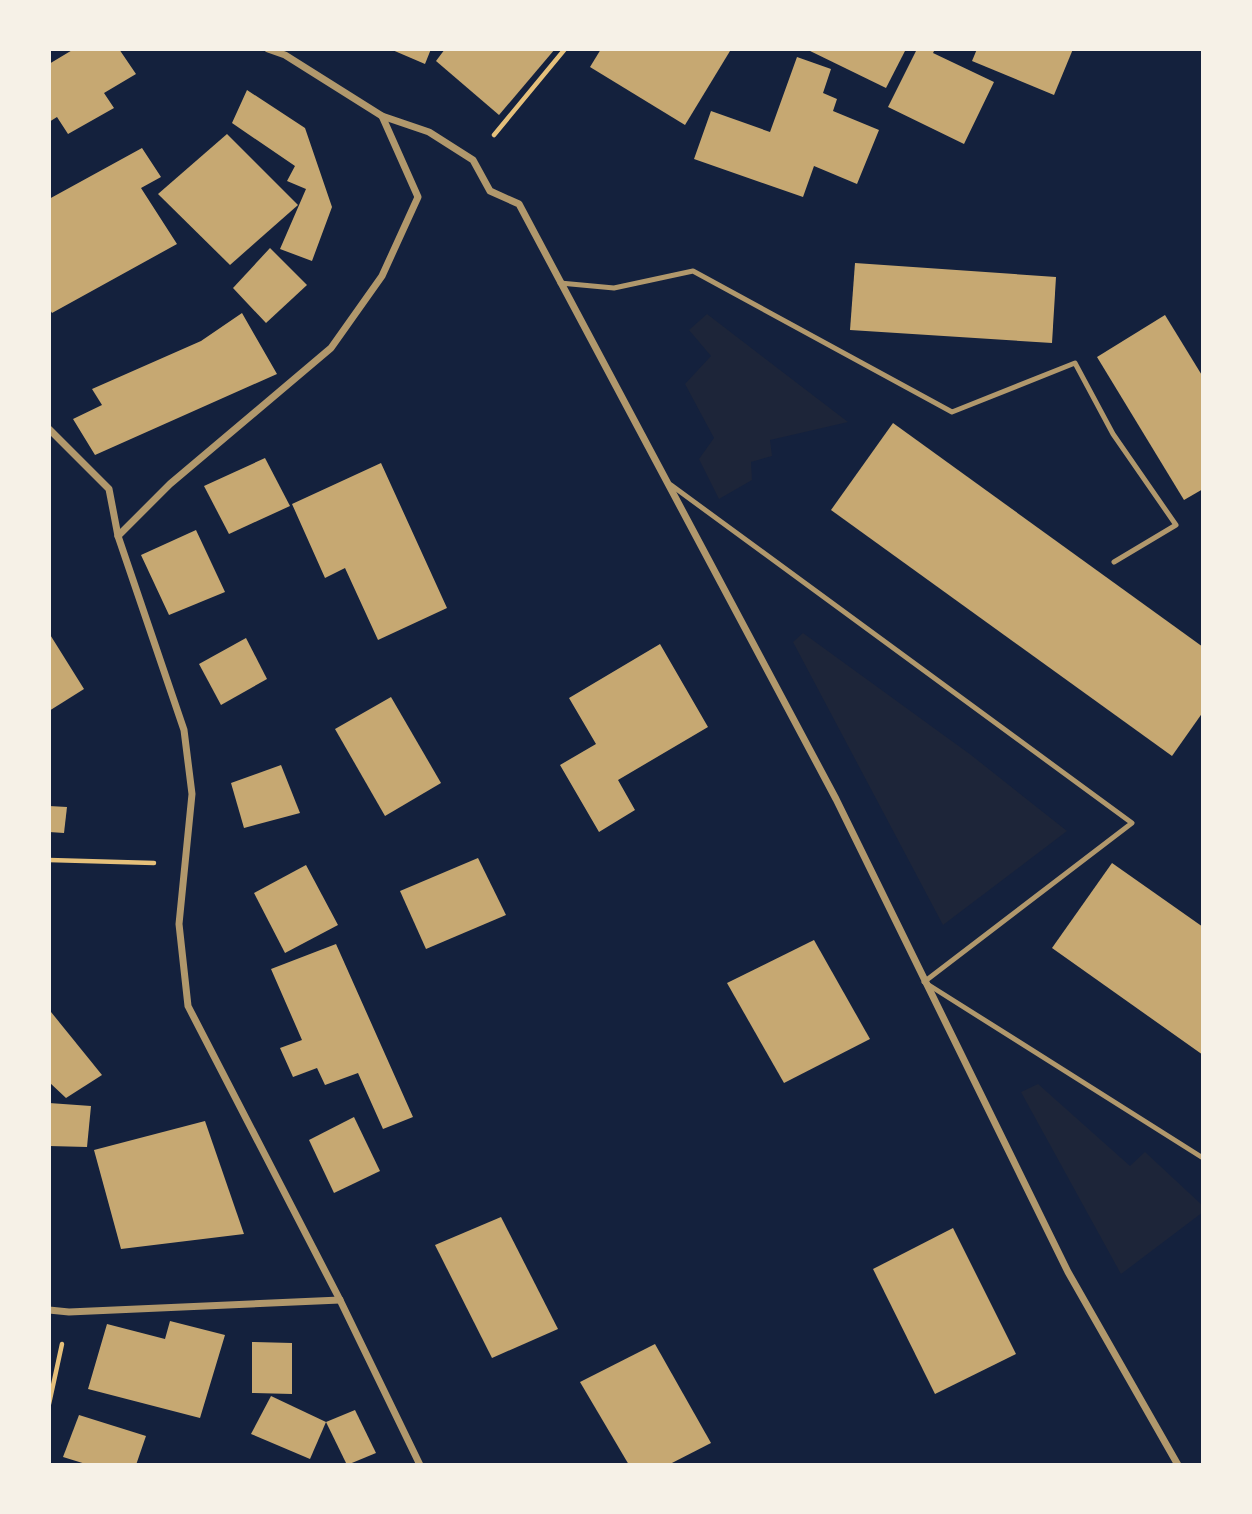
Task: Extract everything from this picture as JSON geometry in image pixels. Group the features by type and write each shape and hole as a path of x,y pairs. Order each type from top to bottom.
{"street":[{"path":"268,49 285,55 382,117 429,132 473,160 490,191 519,204 836,799 1068,1272 1178,1465"},
{"path":"118,536 170,484 331,348 382,276 418,197 382,117"},
{"path":"49,429 110,489 118,536 184,730 192,794 179,924 188,1006 340,1300 420,1465"},
{"path":"49,1310 69,1312 340,1300"}],"lane":[{"path":"560,284 614,288 693,271 952,412 1075,363 1113,434 1176,525 1114,562"},
{"path":"671,485 1132,823 924,982 1203,1158"}],"path":[{"path":"510,116 565,49"},
{"path":"49,860 187,864"},
{"path":"49,1404 69,1312"}],"shaded area":[{"path":"707,314 848,422 770,440 772,456 751,462 752,480 719,499 699,459 714,438 685,384 711,356 689,330"},
{"path":"803,633 971,755 1067,831 943,925 793,642"},
{"path":"1038,1084 1130,1166 1145,1152 1203,1206 1203,1212 1121,1274 1021,1092"}],"building":[{"path":"74,49 119,49 136,74 104,93 114,108 68,134 57,117 49,122 49,64"},
{"path":"390,49 431,49 425,64"},
{"path":"445,49 555,49 499,115 436,61"},
{"path":"601,49 730,51 685,125 590,67"},
{"path":"806,49 906,49 886,88"},
{"path":"917,49 935,49 933,53 994,82 964,144 888,107"},
{"path":"977,49 1073,49 1054,95 972,61"},
{"path":"797,57 831,69 823,93 837,99 833,111 879,130 857,184 814,166 803,197 694,159 711,111 770,132"},
{"path":"247,90 305,128 332,207 312,261 280,249 306,189 287,181 295,166 232,123"},
{"path":"227,134 298,205 230,265 158,194"},
{"path":"142,148 161,177 141,188 177,244 52,313 49,308 49,199"},
{"path":"270,248 307,285 266,323 233,288"},
{"path":"855,263 1056,277 1052,343 850,330"},
{"path":"242,313 277,374 95,455 73,419 102,405 92,389 201,341"},
{"path":"1165,315 1203,377 1203,489 1184,500 1097,357"},
{"path":"893,423 1203,647 1203,712 1172,756 831,510"},
{"path":"265,458 290,506 229,534 204,486"},
{"path":"381,463 447,608 378,640 345,568 325,578 292,504"},
{"path":"196,530 225,592 169,615 141,555"},
{"path":"49,633 84,689 49,711"},
{"path":"246,638 267,679 221,705 199,664"},
{"path":"660,644 708,727 618,780 635,810 599,832 560,765 596,744 569,698"},
{"path":"391,697 441,783 385,816 335,729"},
{"path":"281,765 300,813 244,828 231,783"},
{"path":"49,806 67,807 64,833 49,832"},
{"path":"478,858 506,915 426,949 400,891"},
{"path":"1112,863 1203,927 1203,1055 1052,948"},
{"path":"306,865 338,925 285,953 254,893"},
{"path":"814,940 870,1039 784,1083 727,983"},
{"path":"336,944 413,1117 383,1129 358,1073 325,1085 317,1068 293,1077 280,1048 302,1040 271,969"},
{"path":"51,1012 102,1075 66,1098 49,1082"},
{"path":"49,1103 91,1106 87,1147 49,1146"},
{"path":"354,1117 380,1171 334,1193 309,1140"},
{"path":"205,1121 244,1234 121,1249 94,1150"},
{"path":"501,1217 558,1329 492,1358 435,1245"},
{"path":"953,1228 1016,1354 935,1394 873,1269"},
{"path":"170,1321 225,1335 200,1418 88,1389 107,1324 165,1339"},
{"path":"252,1342 292,1343 292,1394 252,1393"},
{"path":"655,1344 711,1443 668,1465 629,1465 580,1382"},
{"path":"271,1396 326,1422 310,1459 251,1434"},
{"path":"355,1410 376,1453 347,1465 326,1422"},
{"path":"79,1415 146,1436 136,1465 89,1465 63,1457"}]}
